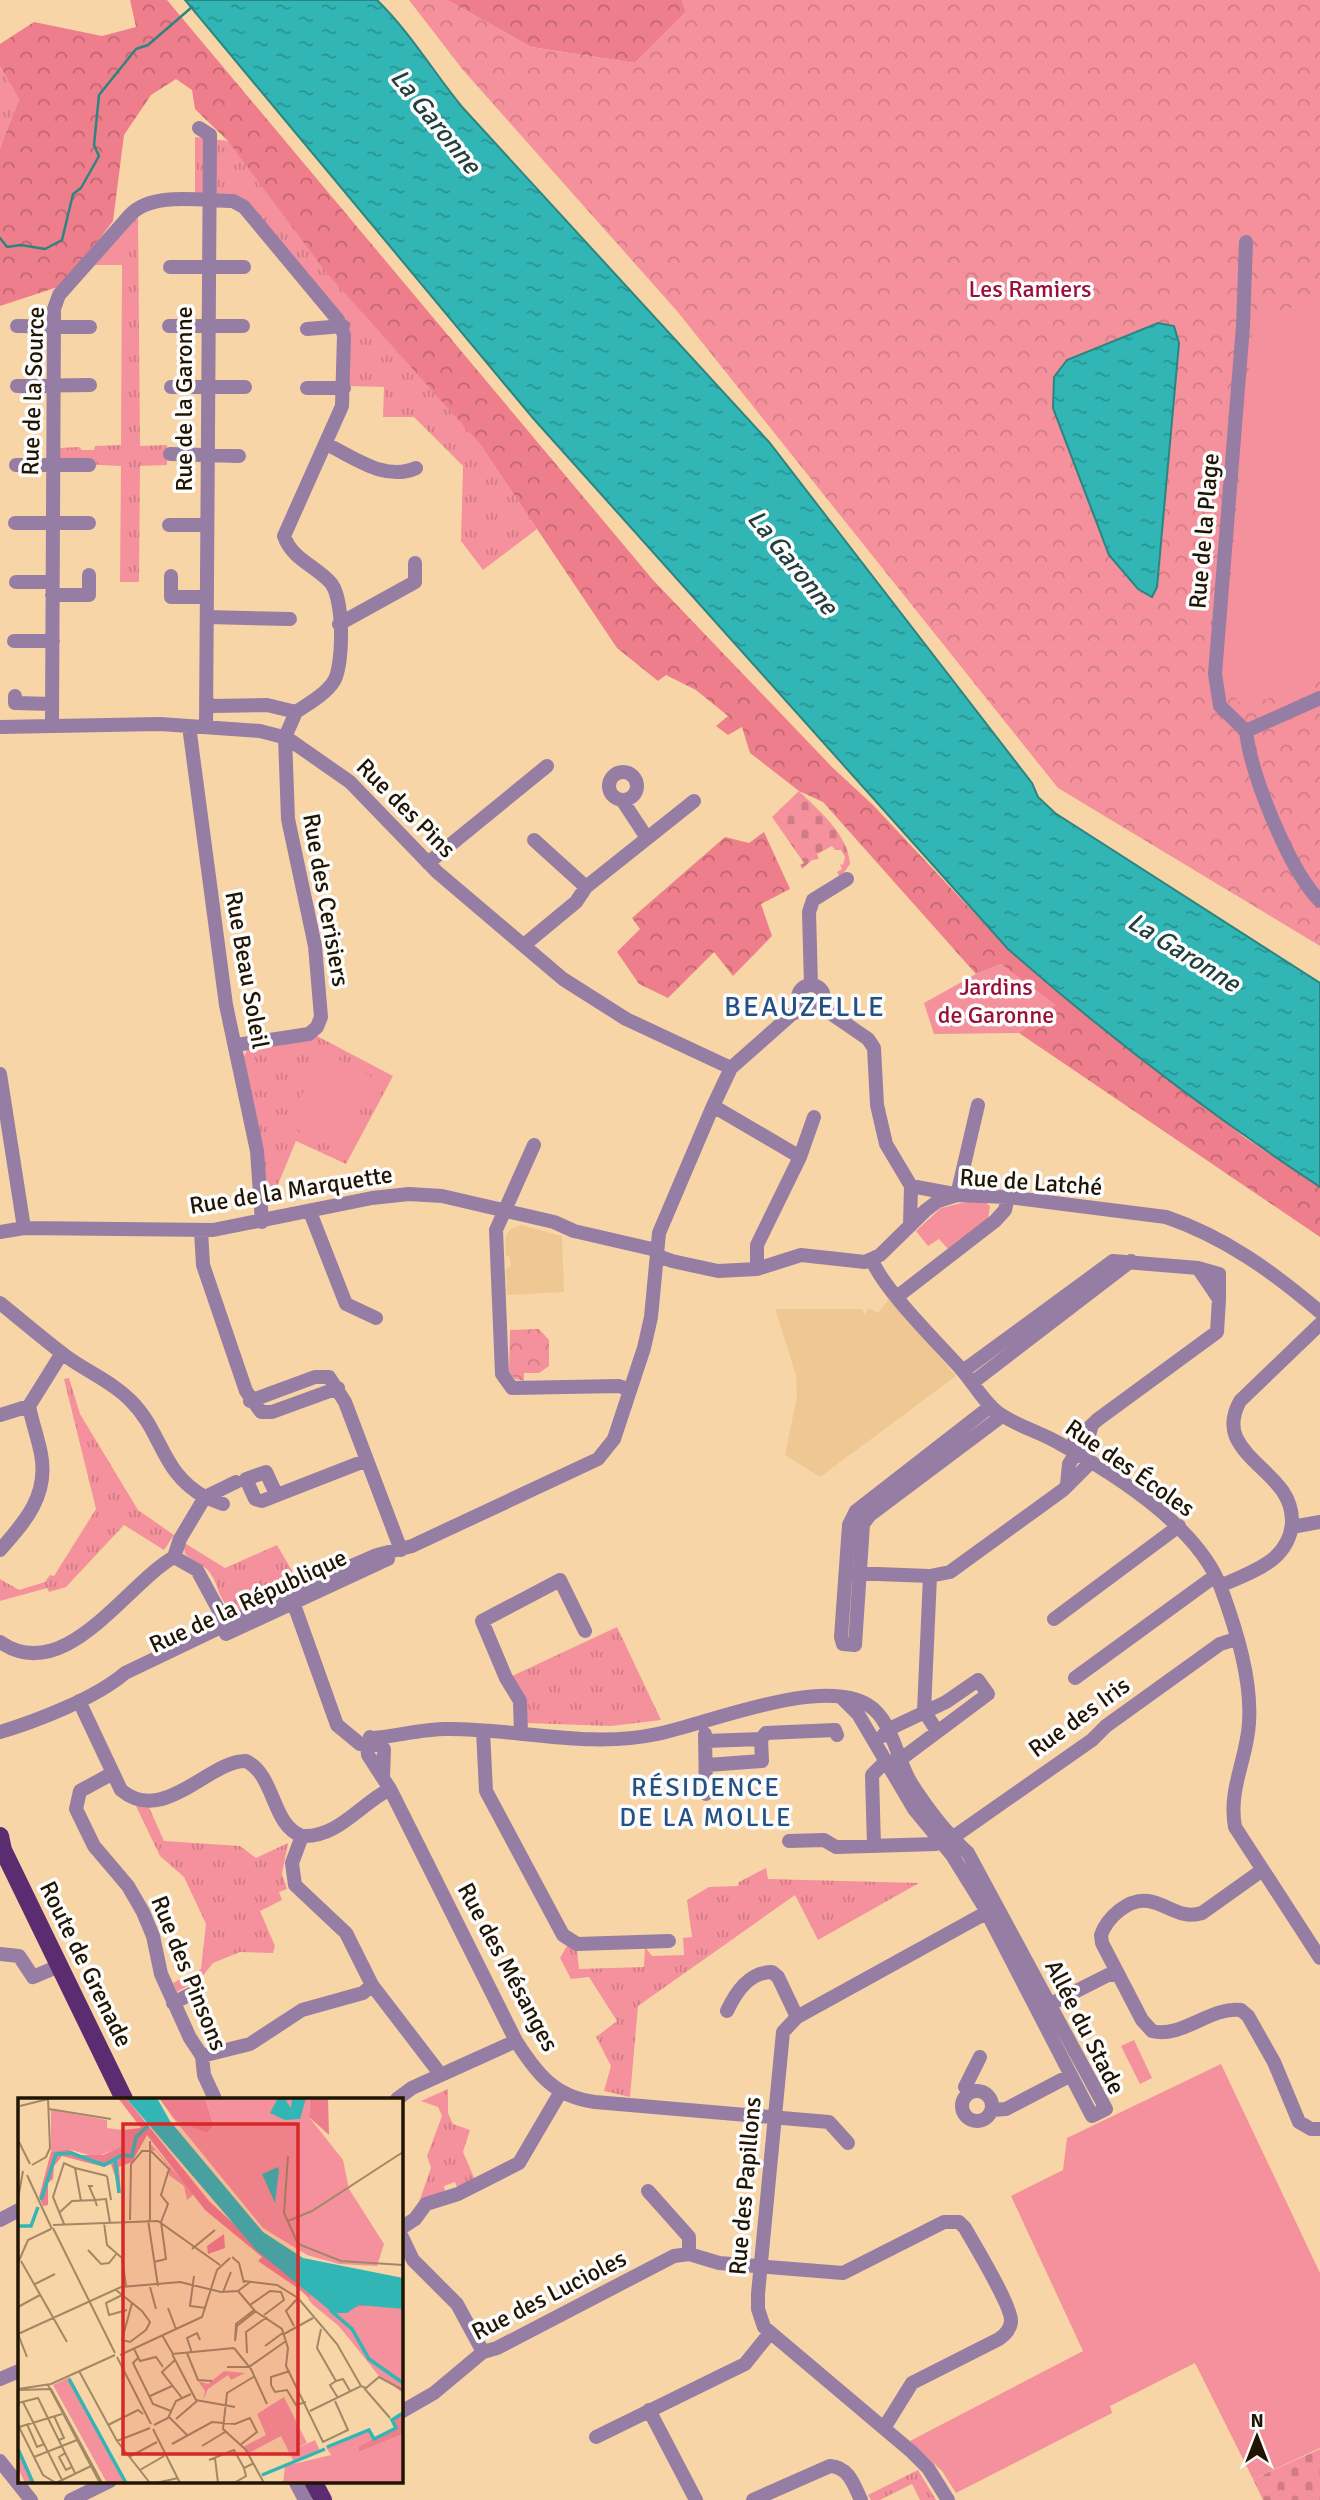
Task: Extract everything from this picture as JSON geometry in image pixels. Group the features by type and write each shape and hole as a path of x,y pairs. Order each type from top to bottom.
{"main road":[{"name":"Route de Grenade","path":"1,1844 124,2098"},
{"path":"314,2482 323,2500"}],"street":[{"name":"Rue de la Garonne","path":"199,128 210,135 206,267 206,727"},
{"name":"Rue de la Source","path":"52,724 53,327 59,295 135,209 154,201 233,201 244,207 343,327"},
{"name":"Rue de la Plage","path":"1246,242 1243,327 1215,674 1220,706 1246,731"},
{"path":"170,267 243,267"},
{"path":"169,326 243,326"},
{"path":"17,327 90,327"},
{"path":"285,737 296,712 332,684 338,672 339,624 336,591 330,582 288,547 284,536 342,406 344,388 343,327 307,329"},
{"path":"16,386 90,385"},
{"path":"171,387 245,387"},
{"path":"307,388 344,388"},
{"path":"326,444 387,473 405,473 416,468"},
{"path":"170,454 239,456"},
{"path":"16,465 89,465"},
{"path":"15,523 89,523"},
{"path":"169,525 207,525"},
{"path":"339,624 415,582 415,563"},
{"path":"16,582 89,595 89,575"},
{"path":"171,576 171,597 207,597"},
{"path":"207,617 290,619"},
{"path":"14,641 52,641"},
{"path":"15,696 15,702 52,704"},
{"path":"1320,698 1246,731 1249,758 1262,791 1306,887 1320,901"},
{"path":"206,702 212,706 267,705 296,712"},
{"name":"Rue des Pins","path":"0,727 52,724 189,726 260,731 285,737 304,747 350,782 428,863 563,979 614,1012 731,1068"},
{"name":"Rue Beau Soleil","path":"189,726 226,1005 257,1151 262,1222"},
{"name":"Rue des Cerisiers","path":"236,1045 309,1034 317,1027 321,1017 314,946 288,820 285,737"},
{"path":"428,863 547,766"},
{"path":"622,800 647,838"},
{"path":"524,945 576,902 586,887 694,801"},
{"path":"534,840 586,887"},
{"path":"811,985 809,912 813,900 847,879"},
{"path":"811,985 822,993 820,1006"},
{"path":"805,1009 799,1003 799,995 803,988 811,985"},
{"path":"731,1068 792,1014 820,1006"},
{"path":"820,1006 868,1039 874,1048 877,1105 886,1144 911,1186 910,1226"},
{"name":"Rue de la République","path":"0,1732 112,1684 128,1683 227,1625 292,1599 377,1555 401,1550 598,1459 614,1438 648,1334 656,1253 666,1212 731,1068"},
{"path":"0,1074 24,1228"},
{"path":"911,1186 957,1195 978,1105"},
{"path":"713,1106 800,1157"},
{"path":"757,1269 757,1245 800,1157 814,1117"},
{"path":"534,1146 503,1209 496,1230 498,1327 502,1346 499,1361 505,1382 512,1388 619,1386 630,1390"},
{"name":"Rue de la Marquette","path":"0,1233 24,1228 201,1231 262,1222 372,1198 409,1194 442,1196 503,1209 554,1222 574,1231 652,1249 656,1253"},
{"name":"Rue de Latché","path":"872,1260 938,1201 957,1195 1008,1198 1166,1217 1188,1224 1250,1257 1320,1312"},
{"path":"898,1296 995,1222 1005,1210 1008,1198"},
{"path":"310,1212 346,1304 376,1318"},
{"path":"201,1231 203,1265 250,1401 261,1412 272,1412 338,1388 401,1550"},
{"path":"656,1253 672,1261 718,1271 757,1269 801,1255 857,1262 872,1260"},
{"name":"Rue des Écoles","path":"872,1260 886,1285 996,1411 1079,1455 1179,1526 1203,1553 1217,1581 1246,1675 1249,1724 1237,1770 1232,1812 1235,1827 1261,1871 1320,1958"},
{"path":"967,1377 1113,1261 1198,1268 1219,1299 1217,1332 1079,1435 1081,1475 1068,1485 950,1572 930,1576 853,1573 849,1525 856,1511 924,1467 996,1411"},
{"path":"0,1303 62,1353 107,1381 130,1400 149,1426 180,1480 205,1497 223,1504"},
{"path":"1074,1678 1217,1581 1275,1558 1289,1538 1292,1513 1284,1492 1236,1436 1235,1411 1240,1401 1320,1324"},
{"path":"0,1415 29,1406 62,1353"},
{"path":"0,1550 28,1519 40,1493 42,1456 29,1406"},
{"path":"276,1494 366,1460"},
{"path":"0,1642 21,1653 48,1652 67,1644 103,1620 159,1564 174,1557 180,1539 205,1497 236,1482"},
{"path":"1292,1527 1320,1522"},
{"path":"1054,1619 1179,1526"},
{"path":"174,1557 197,1570 227,1625"},
{"path":"930,1576 924,1711 937,1731"},
{"path":"521,1734 520,1701 506,1678 482,1622 560,1580 584,1631"},
{"name":"Rue des Mésanges","path":"292,1599 334,1710 337,1725 343,1732 374,1743 368,1755 387,1783 516,2041 532,2067 560,2094"},
{"name":"Rue des Iris","path":"947,1840 1082,1747 1106,1726 1220,1644 1236,1639"},
{"path":"874,1846 872,1775 885,1762 901,1759 988,1694 978,1681 946,1702 887,1730 877,1746"},
{"path":"374,1743 443,1729 625,1739 702,1723 798,1697 820,1695 842,1698"},
{"name":"Allée du Stade","path":"842,1698 858,1714 914,1809 947,1840"},
{"name":"Allée du Stade","path":"842,1698 872,1707 887,1730 910,1781 947,1840 952,1855 992,1909 1044,2008 1106,2109 1092,2116 1071,2075 1044,2008"},
{"path":"79,1700 121,1790 143,1800 188,1789 226,1764 246,1761 263,1775 288,1827 302,1836 320,1835 340,1825 387,1783"},
{"name":"Rue de la République","path":"0,1723 22,1722"},
{"path":"702,1723 706,1741 706,1794"},
{"path":"707,1765 762,1761 761,1739 766,1733 835,1730 837,1735"},
{"path":"483,1731 486,1791 563,1936 577,1944 669,1941"},
{"path":"706,1741 761,1739"},
{"name":"Rue des Pinsons","path":"113,1773 80,1791 76,1809 94,1846 128,1886 143,1912 153,1936 161,1974 173,2003 202,2056 204,2075 215,2098"},
{"path":"302,1836 292,1863 295,1885 346,1933 372,1984 441,2075"},
{"path":"789,1841 824,1840 836,1847 947,1840"},
{"path":"1261,1871 1202,1913 1193,1916 1149,1901 1139,1901 1118,1911 1104,1927 1101,1935 1118,1975 1142,2020 1152,2031 1168,2031 1223,2011 1241,2010 1248,2017 1274,2062 1299,2122 1311,2129 1320,2129"},
{"path":"727,2011 738,1989 762,1972 772,1972 778,1978 797,2017 992,1909"},
{"path":"0,1954 19,1956 33,1977 59,1966"},
{"path":"1044,2008 1108,1976 1118,1975"},
{"path":"202,2056 250,2044 302,2010 363,1993 372,1984"},
{"path":"173,2003 199,1990"},
{"name":"Rue des Papillons","path":"770,2333 764,2327 758,2309 780,2043 783,2032 797,2017"},
{"path":"398,2098 412,2088 516,2041"},
{"path":"969,2092 965,2087 980,2057"},
{"path":"992,2110 1006,2109 1071,2075"},
{"path":"981,2091 990,2098 992,2110 987,2118 977,2122 968,2118 962,2110 962,2100 969,2092 981,2091"},
{"path":"402,2227 415,2220 426,2204 458,2194 519,2163 560,2094 595,2102 830,2122 848,2143"},
{"path":"648,2191 689,2237 689,2253 719,2263 843,2273 944,2222 955,2220 965,2228 1011,2315 1010,2328 999,2339 912,2383 884,2428"},
{"path":"0,2220 18,2211"},
{"path":"402,2237 413,2260 457,2304 483,2352"},
{"name":"Rue des Lucioles","path":"402,2411 434,2393 483,2352 497,2348 674,2256 689,2253"},
{"path":"596,2437 744,2364 770,2333 928,2468 948,2500"},
{"path":"0,2379 18,2371"},
{"path":"649,2410 696,2500"},
{"path":"0,2461 30,2500"},
{"path":"753,2500 830,2466 839,2466 848,2473 861,2500"},
{"path":"71,2500 108,2482"},
{"path":"296,2482 305,2500"}],"shaded area":[{"path":"521,1225 562,1236 564,1292 507,1295 506,1269 511,1266 510,1257 505,1255 506,1235 511,1229"},
{"path":"890,1298 956,1376 820,1477 785,1455 797,1396 796,1375 775,1309 861,1309 865,1314 869,1308 878,1313"}],"green space":[{"path":"130,0 167,0 653,580 833,768 873,805 1008,949 1244,1137 1320,1187 1320,1237 1019,1033 1055,1005 1001,964 976,974 823,802 799,791 750,753 742,727 728,735 716,726 728,716 696,690 666,675 658,681 617,648 480,444 325,271 228,141 195,109 192,90 176,79 151,95 124,135 113,221 64,285 0,306 0,148 19,99 0,66 0,44 34,22 102,36 136,27"},
{"name":"Les Ramiers","path":"409,0 447,0 531,47 635,63 686,12 682,0 1320,0 1320,946 1058,788 677,311 463,70"},
{"path":"447,0 682,0 686,12 635,63 531,47"},
{"path":"0,66 19,99 0,148"},
{"path":"195,137 228,141 480,444 537,529 483,570 461,541 463,466 414,417 383,417 384,387 348,386 348,326 249,207 195,195"},
{"path":"138,216 140,446 167,445 167,465 140,466 139,582 120,582 121,466 59,463 59,448 79,447 82,450 94,450 95,446 121,445 122,265 93,265"},
{"path":"1320,297 1320,680 1259,702 1238,702 1222,679 1253,321"},
{"path":"799,791 831,824 844,843 850,864 840,878 837,872 842,869 840,864 843,865 845,857 841,850 835,850 832,846 817,854 819,859 812,860 802,869 800,865 804,863 772,817"},
{"path":"764,832 790,889 761,904 772,936 733,976 714,952 668,998 639,984 617,952 640,929 632,918 725,837 749,843"},
{"name":"Jardins de Garonne","path":"1001,964 1056,1005 1019,1033 934,1034 924,1003 976,974"},
{"path":"317,1036 393,1076 346,1164 296,1141 269,1206 266,1204 244,1056 248,1049"},
{"path":"324,1052 376,1079 339,1151 287,1124"},
{"path":"966,1202 985,1202 990,1206 988,1219 948,1249 939,1239 928,1246 916,1231 941,1208"},
{"path":"539,1329 549,1340 549,1366 539,1373 524,1373 524,1381 515,1379 509,1372 510,1330"},
{"path":"69,1378 80,1414 138,1510 174,1535 164,1550 124,1525 66,1587 49,1592 47,1588 0,1601 0,1579 19,1590 45,1582 50,1575 54,1576 96,1509 64,1379"},
{"path":"183,1542 225,1568 277,1545 298,1581 241,1611 233,1609 223,1600 210,1573 185,1554"},
{"path":"617,1627 661,1720 611,1726 526,1723 510,1677"},
{"path":"148,1805 164,1841 240,1846 256,1858 288,1843 282,1874 287,1889 279,1892 282,1900 260,1911 275,1946 273,1953 240,1952 213,1963 201,1978 177,1992 173,1983 201,1969 206,1924 184,1877 160,1856 136,1806"},
{"path":"766,1868 768,1879 919,1883 818,1940 795,1895 638,2006 630,2097 604,2091 611,2066 596,2037 617,2021 589,1977 571,1979 560,1958 567,1946 577,1950 579,1969 644,1967 645,1947 652,1956 684,1955 683,1938 692,1937 687,1900 709,1887 738,1886 739,1882"},
{"path":"1134,2040 1152,2078 1140,2084 1121,2046"},
{"path":"1221,2064 1320,2273 1320,2448 1253,2479 1195,2363 1110,2406 1112,2413 956,2493 942,2471 910,2441 1083,2351 1011,2196 1063,2170 1067,2138"},
{"path":"448,2089 448,2113 453,2124 470,2130 463,2152 476,2182 458,2190 455,2182 444,2186 445,2193 418,2205 431,2168 427,2156 442,2116 438,2107 421,2101"},
{"path":"1320,2449 1320,2500 1263,2500 1253,2479"},
{"path":"918,2470 936,2500 920,2500 912,2484 880,2500 871,2500 868,2495"}],"water":[{"name":"La Garonne","path":"185,0 377,0 400,25 463,108 769,442 1032,783 1038,797 1055,813 1320,983 1320,1187 1239,1132 1160,1073 1008,949 532,417"},
{"path":"1158,323 1174,326 1179,343 1157,587 1152,597 1138,589 1109,555 1053,408 1054,377 1067,360"}],"waterway":[{"path":"0,238 7,247 21,245 45,249 62,240 73,194 81,188 99,156 94,145 99,95 136,49 148,45 192,7"}],"district":[{"name":"BEAUZELLE","path":"805,1006"},
{"name":"RÉSIDENCE DE LA MOLLE","path":"706,1802"}]}
